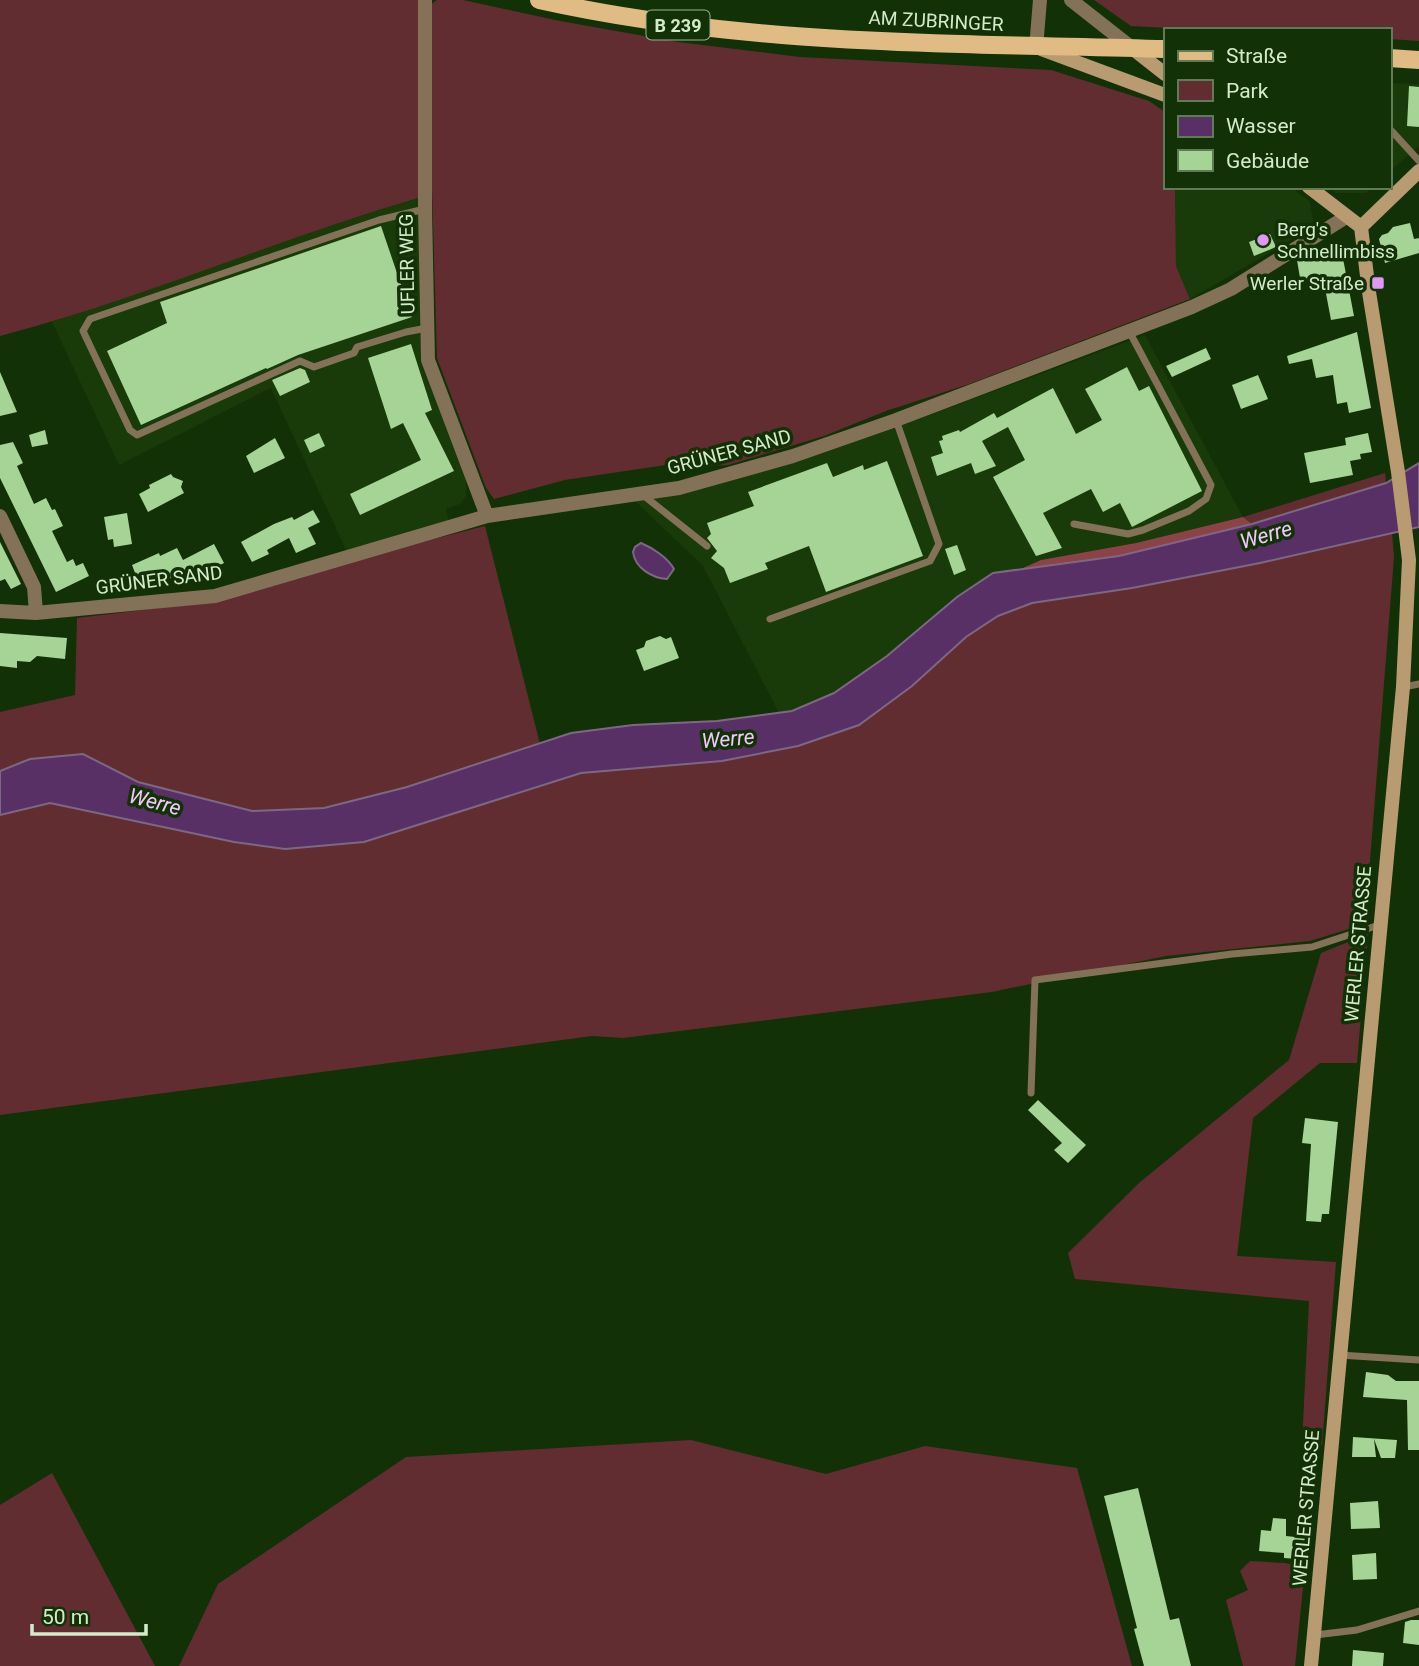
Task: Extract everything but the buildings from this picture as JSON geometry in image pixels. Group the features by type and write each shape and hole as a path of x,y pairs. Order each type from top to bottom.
{"main road":[{"name":"AM ZUBRINGER","path":"539,0 705,29 1036,48 1164,49"},
{"path":"1036,48 1164,95"},
{"path":"1132,48 1164,73"},
{"path":"1391,58 1419,60"},
{"path":"1311,189 1361,227 1419,171"},
{"name":"WERLER STRASSE","path":"1311,1666 1403,687 1409,560 1361,227"}],"street":[{"name":"UFLER WEG","path":"425,0 428,360 487,516"},
{"path":"1036,48 1040,0"},
{"path":"1071,0 1132,48"},
{"name":"GRÜNER SAND","path":"0,611 36,613 215,596 487,516 679,488 793,456 897,420 1231,289 1346,217"},
{"path":"0,516 34,587 36,613"}],"lane":[{"path":"1391,130 1419,161"},
{"path":"425,209 379,220 90,319 83,331 130,430 137,435 300,361 314,366 354,353 357,347 428,328"},
{"path":"1074,524 1128,534 1143,530 1189,511 1206,499 1211,485 1129,331"},
{"path":"770,619 930,561 939,544 897,420"},
{"path":"639,492 707,546"},
{"path":"1403,687 1419,684"},
{"path":"1031,1093 1035,980 1232,954 1312,947 1379,925"},
{"path":"1339,1355 1419,1360"},
{"path":"1315,1634 1357,1630 1419,1611"}],"shaded area":[{"path":"1391,83 1419,84 1419,146 1391,170"},
{"path":"1175,189 1294,189 1310,202 1314,227 1190,299 1176,266"},
{"path":"1331,189 1370,189 1366,193 1336,193"},
{"path":"418,198 421,362 466,473 466,496 460,504 446,509 449,521 347,552 271,388 119,465 52,322 353,217"},
{"path":"1145,335 1243,517 1136,543 1041,560 1016,571 993,574 957,597 887,656 834,693 792,711 779,713 703,566 631,497 794,462 914,421"},
{"path":"1243,517 1252,524 1119,556 1016,571 1041,560 1136,543"}],"green space":[{"path":"0,0 418,0 418,198 105,305 0,336"},
{"path":"437,0 463,0 678,42 800,57 1051,70 1149,101 1164,111 1164,189 1175,189 1176,266 1190,299 969,384 886,411 824,436 728,465 709,466 686,462 565,480 494,499 486,488 437,358 428,52 431,4"},
{"path":"1094,0 1419,0 1419,41 1391,39 1391,28 1131,26"},
{"path":"1385,473 1386,483 1252,524 1243,517"},
{"path":"485,526 540,744 407,787 324,808 252,811 138,782 83,754 30,759 0,771 0,712 75,695 77,618 217,601 351,560"},
{"path":"1392,532 1394,557 1365,924 1310,941 1166,956 992,992 623,1038 592,1036 0,1115 0,815 50,803 234,842 285,849 364,842 581,773 722,761 798,746 859,725 912,686 966,637 998,616 1032,603 1132,588 1260,563"},
{"path":"1368,934 1357,1063 1320,1063 1253,1118 1237,1256 1336,1262 1322,1446 1302,1444 1309,1301 1075,1279 1068,1253 1139,1183 1289,1060 1321,953"},
{"path":"691,1440 826,1474 925,1446 1077,1468 1132,1666 179,1666 218,1584 406,1457"},
{"path":"52,1473 155,1666 0,1666 0,1505"},
{"path":"1250,1561 1285,1563 1305,1568 1295,1666 1243,1666 1226,1600 1248,1590 1240,1571"}],"water":[{"name":"Werre","path":"1419,463 1419,527 1260,563 1132,588 1032,603 998,616 966,637 912,686 859,725 798,746 722,761 581,773 364,842 285,849 234,842 50,803 0,815 0,771 30,759 83,754 138,782 252,811 324,808 407,787 571,733 633,725 717,721 792,711 834,693 887,656 957,597 993,573 1119,556 1252,524 1386,483"},
{"path":"641,543 660,554 674,569 667,579 650,574 637,563 633,552"}],"place":[{"name":"Berg's Schnellimbiss","path":"1263,240"},
{"name":"Werler Straße","path":"1378,283"}]}
